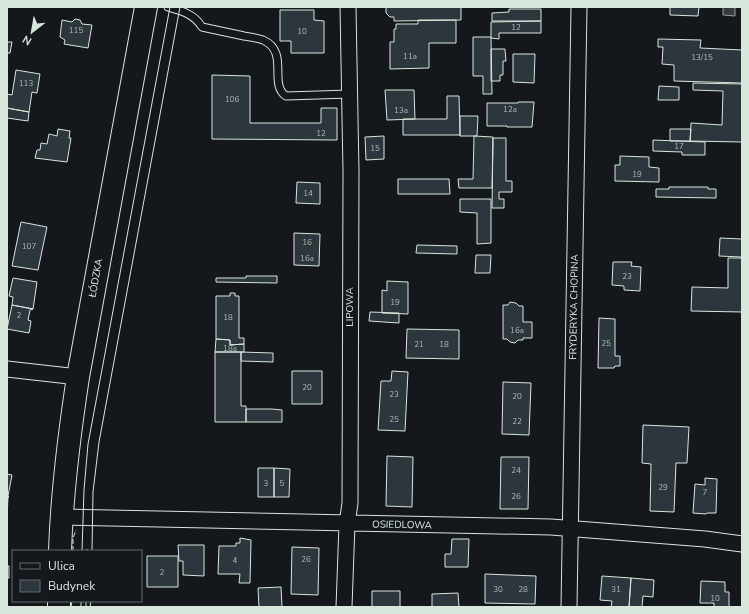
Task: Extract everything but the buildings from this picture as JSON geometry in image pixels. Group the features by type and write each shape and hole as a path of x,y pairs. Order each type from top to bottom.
{"main road":[{"name":"ŁÓDZKA","path":"60,550 61,517 68,441 78,377 146,7"}],"street":[{"name":"LIPOWA","path":"344,607 350,487 350,94 348,7"},
{"name":"FRYDERYKA CHOPINA","path":"569,607 579,7"},
{"path":"7,369 78,377"},
{"name":"OSIEDLOWA","path":"61,517 571,528 705,539 742,544"}],"lane":[{"path":"168,7 188,13 194,17 202,27 263,40 273,48 278,59 279,87 282,93 286,96 350,94"}],"shaded area":[{"path":"723,7 735,7 735,16 723,15"}],"tram line":[{"path":"82,550 84,490 88,444 170,7"},
{"path":"92,550 93,492 99,442 180,7"},
{"path":"81,602 81,607"},
{"path":"90,607 91,602"}],"fence":[{"path":"73,550 73,538 76,530"},
{"path":"71,607 72,602"},
{"path":"86,602 86,607"}]}
